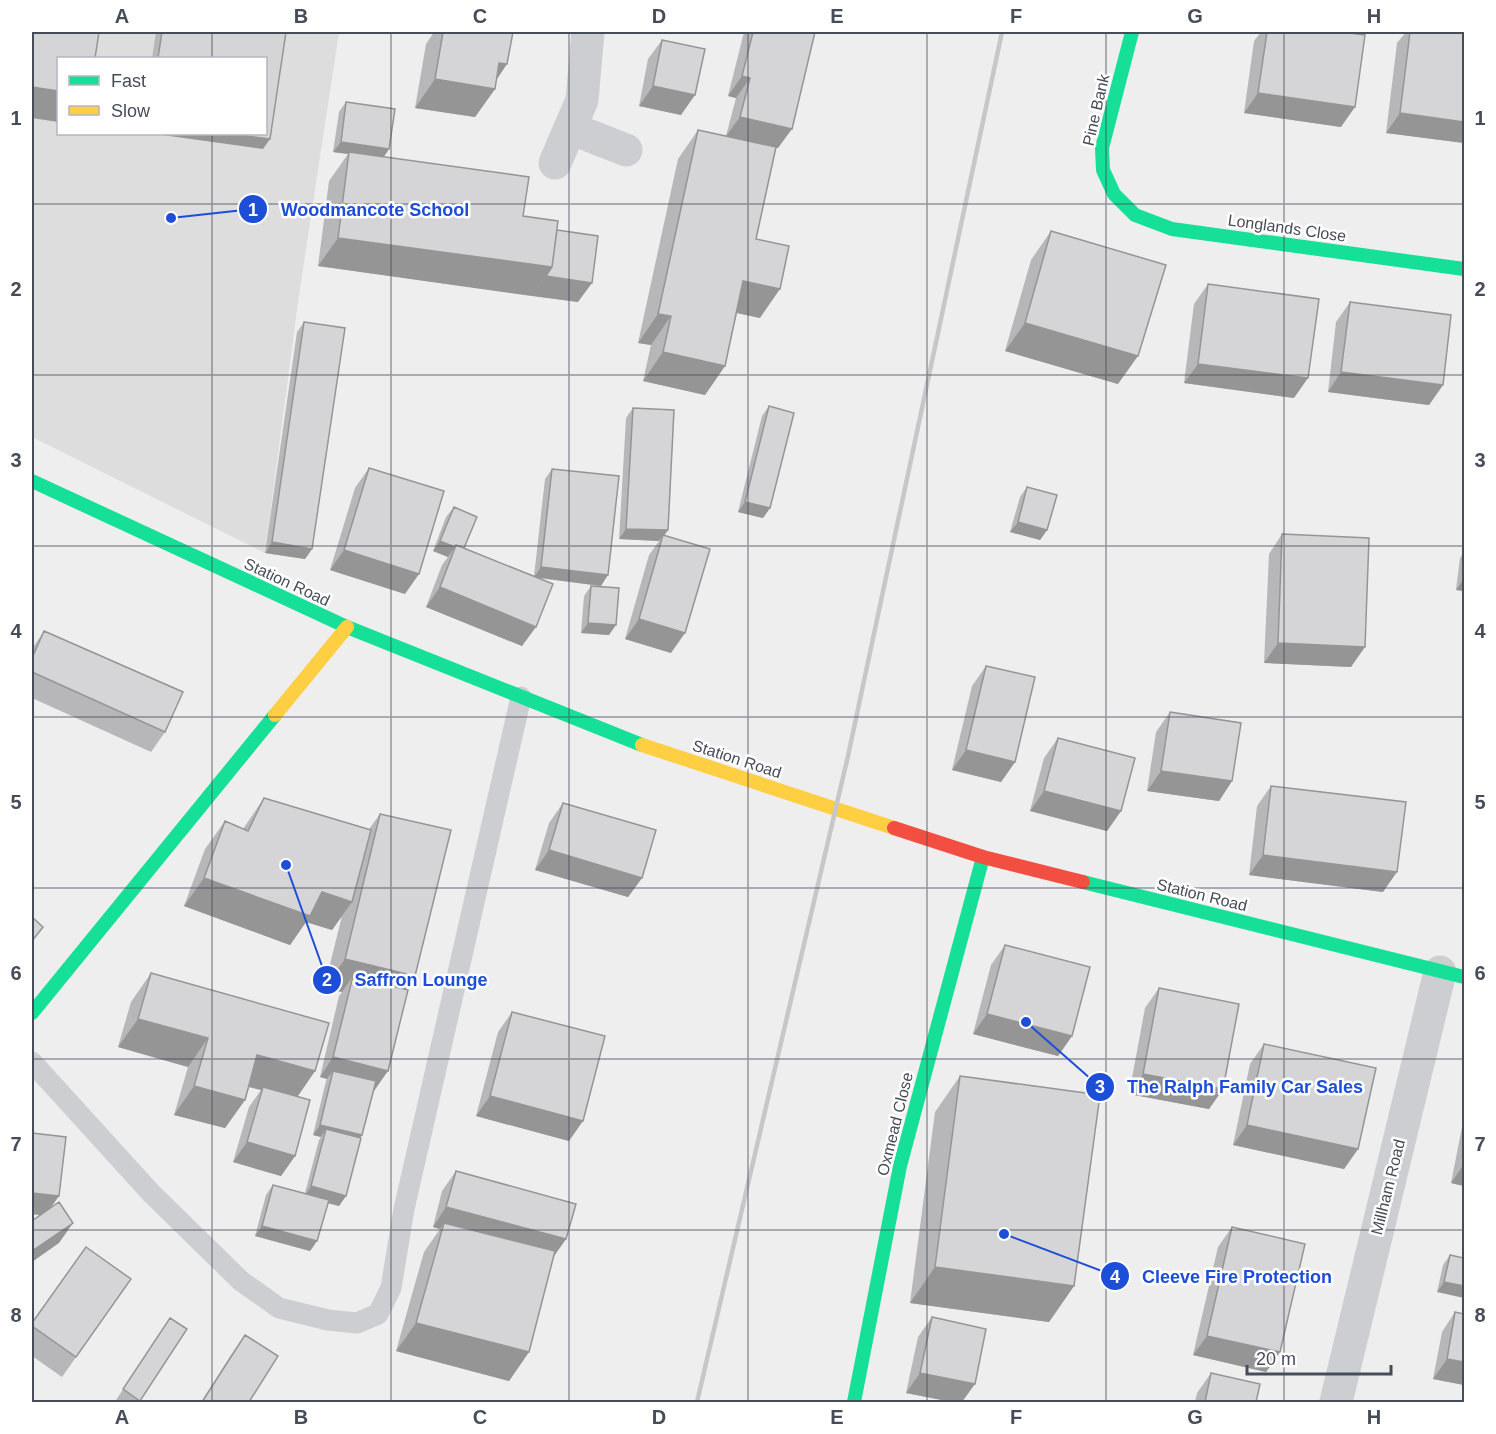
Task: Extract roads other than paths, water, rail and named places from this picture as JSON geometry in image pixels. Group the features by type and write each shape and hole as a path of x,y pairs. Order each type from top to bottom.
{"street":[{"path":"555,163 582,100 588,32"},
{"name":"Pine Bank","path":"1114,194 1103,170 1102,148 1132,32"},
{"path":"570,128 626,150"},
{"name":"Longlands Close","path":"1114,194 1135,215 1172,229 1464,269"},
{"name":"Station Road","path":"32,482 347,627 630,741 983,857 1452,974"},
{"path":"32,1013 347,627"},
{"name":"Oxmead Close","path":"854,1402 900,1166 983,857"},
{"name":"Millham Road","path":"1336,1402 1452,974"}],"lane":[{"path":"32,1062 151,1193 241,1281 279,1308 328,1320 357,1323 378,1314 391,1288 404,1209 521,697"}],"railway":[{"path":"697,1402 848,756 1002,32"}],"place":[{"name":"Woodmancote School","path":"171,218"},
{"name":"Saffron Lounge","path":"286,865"},
{"name":"The Ralph Family Car Sales","path":"1026,1022"},
{"name":"Cleeve Fire Protection","path":"1004,1234"}]}
